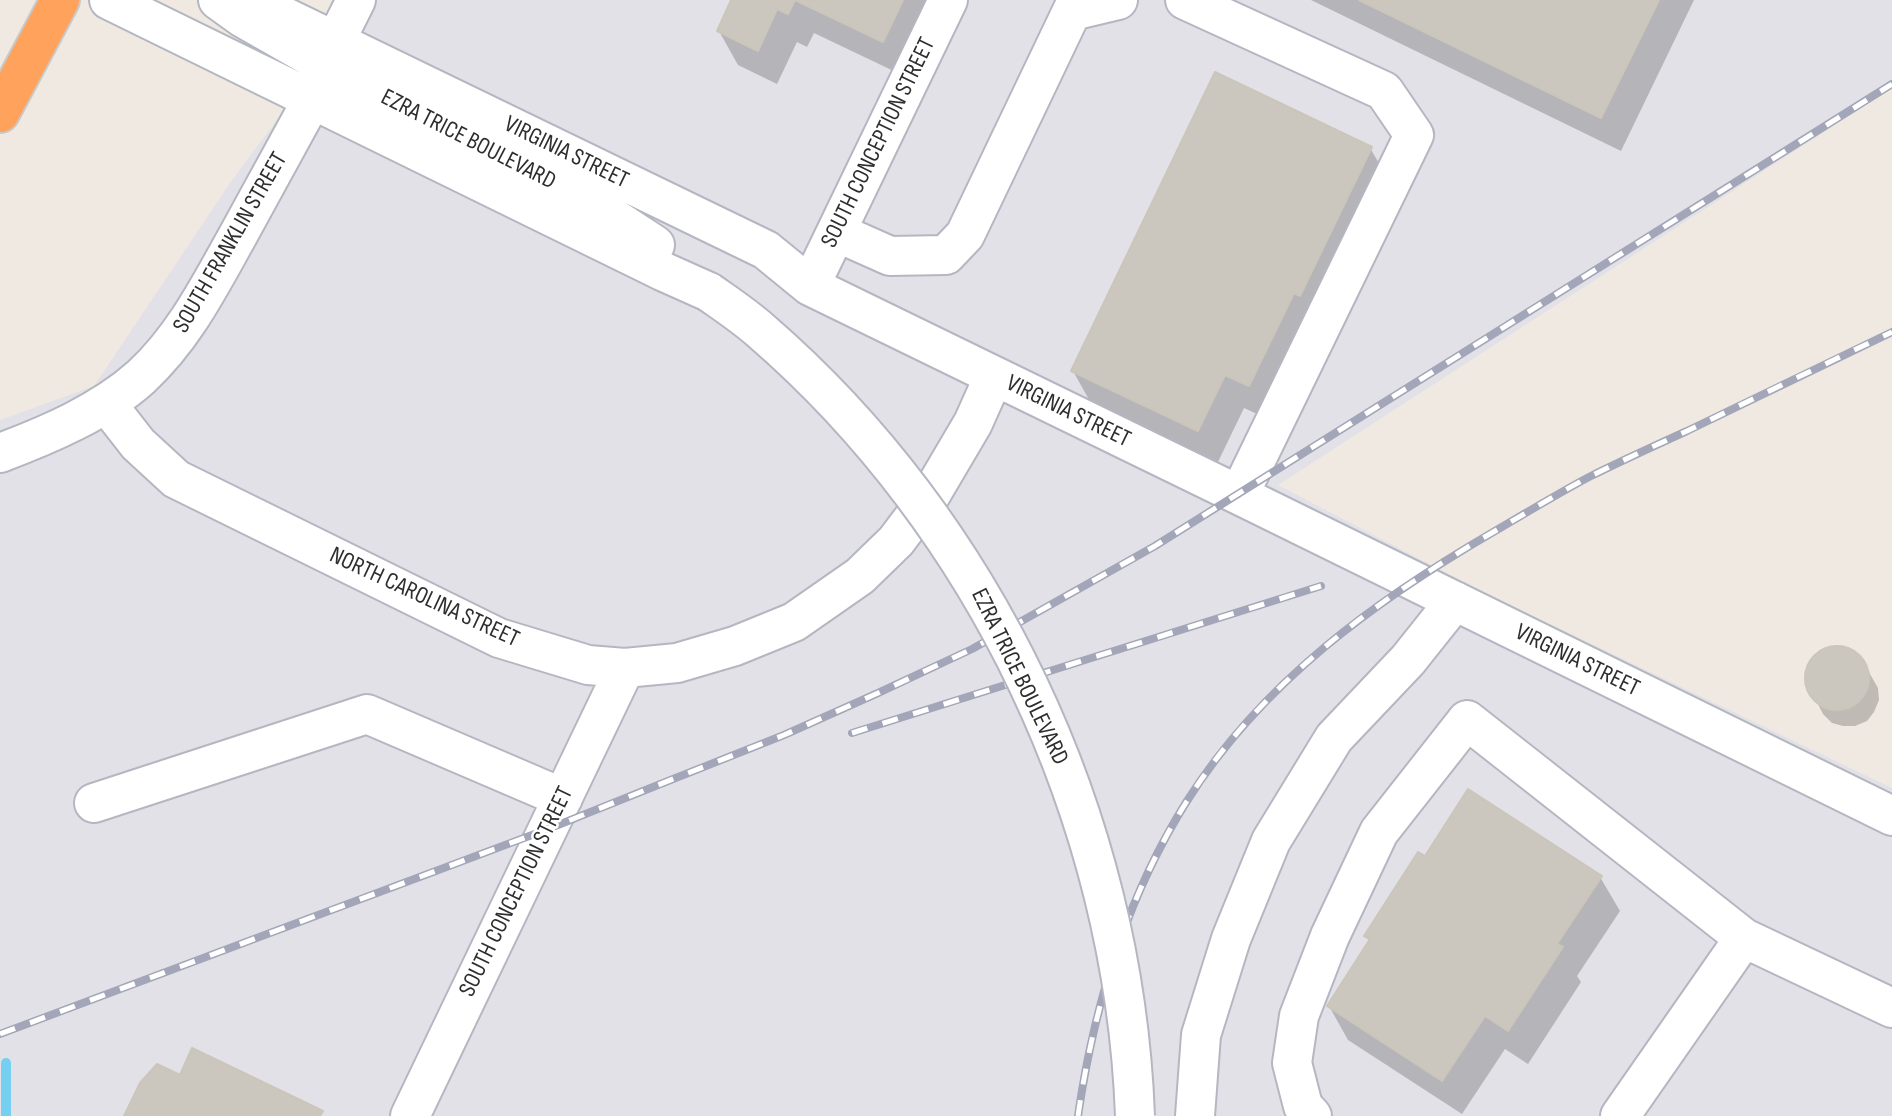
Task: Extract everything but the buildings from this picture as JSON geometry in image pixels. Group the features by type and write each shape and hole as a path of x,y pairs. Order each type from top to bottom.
{"highway":[{"path":"0,113 60,0"}],"street":[{"path":"108,0 312,100"},
{"path":"152,0 271,61 489,165 542,176"},
{"name":"EZRA TRICE BOULEVARD","path":"218,0 243,18 371,91 583,198 671,256 709,292 759,329 799,366 889,463 951,546 1000,627 1041,711 1076,802 1102,890 1121,978 1135,1116"},
{"name":"VIRGINIA STREET","path":"250,0 766,250 810,286 1892,816"},
{"path":"335,42 356,0"},
{"name":"SOUTH CONCEPTION STREET","path":"810,286 948,0"},
{"path":"836,232 891,256 946,256 965,235 1072,11 1118,0"},
{"path":"1185,0 1384,91 1414,135 1240,495"},
{"name":"EZRA TRICE BOULEVARD","path":"312,100 709,292"},
{"name":"SOUTH FRANKLIN STREET","path":"0,453 42,437 106,403 141,377 182,332 312,100"},
{"name":"NORTH CAROLINA STREET","path":"106,403 138,444 176,479 499,638 588,665 625,668 677,663 735,646 794,622 860,576 896,541 930,496 973,422 994,376"},
{"path":"1195,1116 1201,1035 1231,939 1271,841 1334,738 1408,660 1455,601"},
{"name":"SOUTH CONCEPTION STREET","path":"410,1116 625,668"},
{"path":"94,803 367,714 563,798"},
{"path":"1312,1116 1303,1106 1292,1063 1299,1016 1330,936 1379,832 1467,720 1744,938 1892,1008"},
{"path":"1620,1116 1744,938"}],"shaded area":[{"path":"356,0 1892,0 1892,88 1278,485 1479,590 1892,788 1892,1116 0,1116 0,420 94,386 230,183 335,42"}],"waterway":[{"path":"6,1063 6,1116"}],"railway":[{"path":"0,1034 548,829 784,735 972,649 1155,546 1892,84"},
{"path":"1078,1116 1093,1033 1104,993 1130,913 1147,875 1187,801 1217,758 1250,718 1286,681 1365,615 1407,586 1553,497 1601,471 1892,332"},
{"path":"852,733 1321,586"}]}
